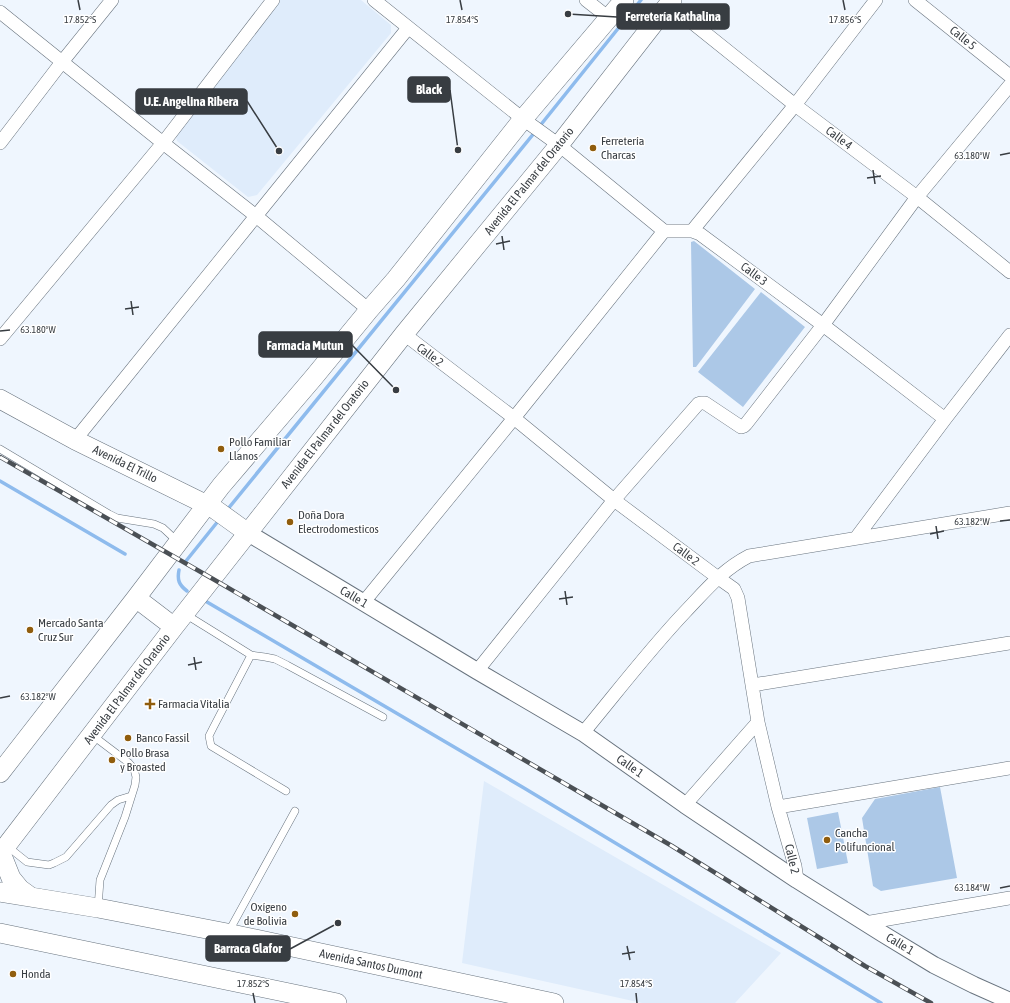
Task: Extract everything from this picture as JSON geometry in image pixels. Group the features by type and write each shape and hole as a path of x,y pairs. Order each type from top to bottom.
{"main road":[{"path":"0,773 140,601 178,542 211,507 221,486 527,122 624,0"},
{"name":"Avenida El Palmar del Oratorio","path":"2,851 92,735 175,620 248,533 553,141 671,2"},
{"name":"Avenida El Trillo","path":"0,399 75,440 211,507 248,533"},
{"path":"140,601 175,620"},
{"path":"2,851 11,878 20,889 31,897"},
{"name":"Avenida Santos Dumont","path":"0,892 98,908 228,933 554,1003"},
{"path":"0,933 288,998 329,1002"}],"street":[{"path":"0,143 112,0"},
{"path":"0,340 163,143 273,0"},
{"path":"363,603 664,231 553,141 374,0"},
{"path":"586,0 609,18"},
{"path":"692,231 795,105 876,0"},
{"name":"Calle 5","path":"915,0 1010,76"},
{"name":"Calle 4","path":"671,2 795,105 917,198 1010,272"},
{"path":"0,12 256,216 369,310"},
{"path":"75,440 408,28"},
{"path":"477,671 614,500 698,404 701,402 705,403 741,427 746,424 823,325 917,198 1010,85"},
{"name":"Calle 3","path":"664,231 692,231 700,234 823,325 945,419"},
{"name":"Calle 2","path":"404,334 514,418 614,500 734,589 737,593 758,722 778,807 795,866 796,880"},
{"path":"856,538 1010,335"},
{"path":"583,733 658,641 717,577 737,562 749,556 1010,513"},
{"name":"Calle 1","path":"248,533 583,733 685,805 796,880 865,923 934,965 1010,1001"},
{"path":"753,685 1010,643"},
{"path":"685,805 758,722"},
{"path":"778,807 1010,768"},
{"path":"865,923 1010,898"}],"lane":[{"path":"0,449 108,514 117,518 154,524 163,528 178,542"},
{"path":"175,620 251,655 270,658 287,665 383,717"},
{"path":"251,655 209,736 211,746 286,791"},
{"path":"92,735 109,747 134,769 136,778 125,817 100,880 98,908"},
{"path":"2,851 27,862 49,865 54,863 66,857 112,805 118,800 131,796"},
{"path":"228,933 294,811"}],"shaded area":[{"path":"280,0 361,0 391,25 391,33 257,195 248,197 177,141 175,132"},
{"path":"694,241 755,289 696,367 693,367 691,242"},
{"path":"761,292 805,327 743,407 698,372"},
{"path":"484,781 781,953 735,1003 642,1003 462,963"},
{"path":"940,787 957,878 881,891 873,886 862,818 875,799"},
{"name":"Cancha Polifuncional","path":"838,812 848,863 817,869 807,818"}],"waterway":[{"path":"539,127 641,0"},
{"path":"227,510 535,132"},
{"path":"0,481 125,554"},
{"path":"186,561 219,520"},
{"path":"179,570 179,582 187,591"},
{"path":"207,602 524,788 881,1003"}],"railway":[{"path":"0,457 672,846 865,966 931,1003"}],"place":[{"name":"Ferretería Kathalina","path":"568,14"},
{"name":"Ferretería Charcas","path":"593,148"},
{"name":"Black","path":"458,150"},
{"name":"U.E. Angelina Ribera","path":"279,151"},
{"name":"Farmacia Mutun","path":"396,390"},
{"name":"Pollo Familiar Llanos","path":"221,449"},
{"name":"Doña Dora Electrodomesticos","path":"290,522"},
{"name":"Mercado Santa Cruz Sur","path":"30,630"},
{"name":"Farmacia Vitalia","path":"150,704"},
{"name":"Banco Fassil","path":"128,738"},
{"name":"Pollo Brasa y Broasted","path":"112,760"},
{"name":"Cancha Polifuncional","path":"827,840"},
{"name":"Oxígeno de Bolivia","path":"295,914"},
{"name":"Barraca Glafor","path":"338,923"},
{"name":"Honda","path":"13,974"}]}
